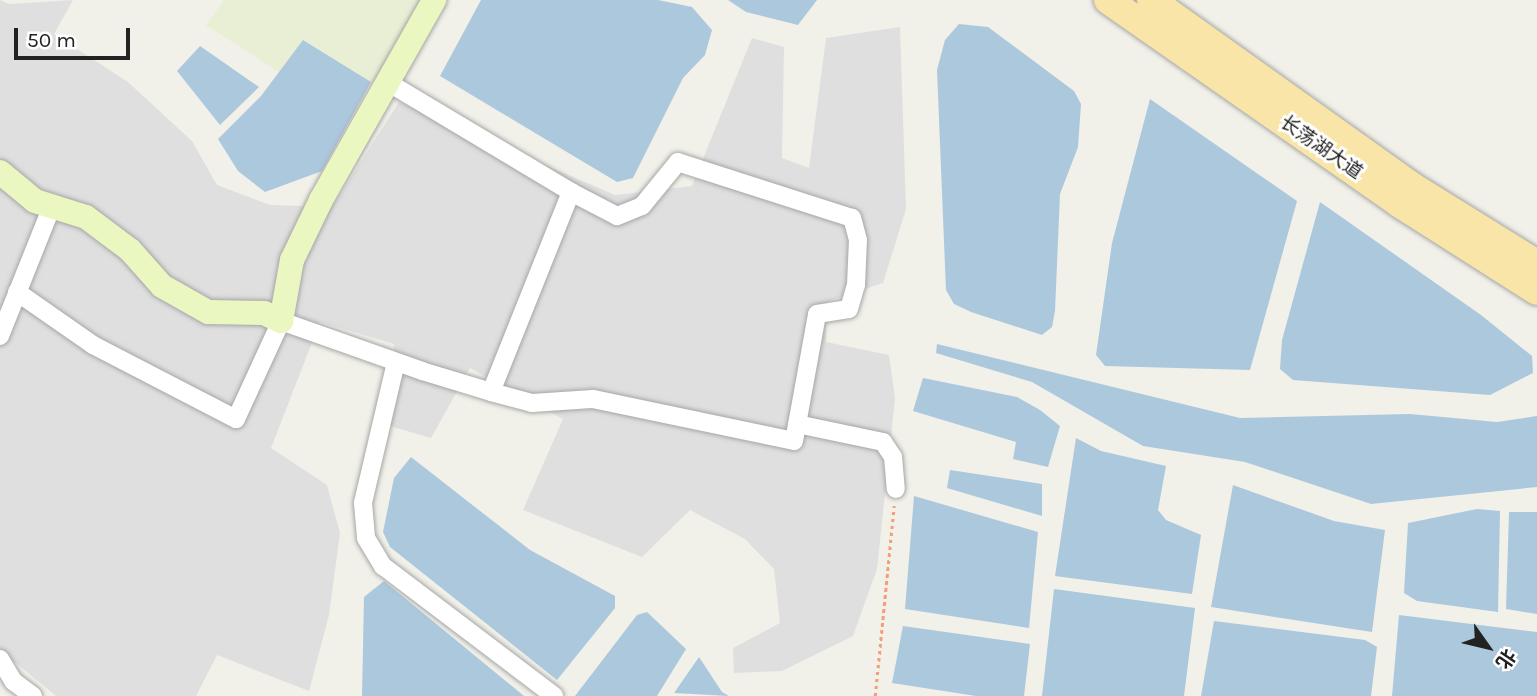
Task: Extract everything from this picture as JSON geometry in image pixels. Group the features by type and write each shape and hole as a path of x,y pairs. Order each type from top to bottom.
{"main road":[{"name":"长荡湖大道","path":"1108,0 1400,204 1537,291"},
{"name":"长荡湖大道","path":"1151,0 1410,185 1537,264"}],"street":[{"path":"17,292 93,345 236,419 281,321 292,260 434,0"},
{"path":"0,173 35,201 86,217 130,250 162,286 208,312 264,313 396,362 532,403 593,399 648,407 794,441 817,314 849,309 856,285 858,240 852,218 678,162 642,206 617,216 571,192 389,83"},
{"path":"491,391 571,192"},
{"path":"0,336 52,206"},
{"path":"396,362 363,503 366,538 383,566 554,696"},
{"path":"797,424 883,442 892,457 896,489"},
{"path":"0,659 13,681 33,696"}],"path":[{"path":"875,696 896,489"}],"shaded area":[{"path":"0,0 9,4 73,0 54,34 128,82 192,141 217,185 270,205 332,207 399,102 615,195 692,186 752,38 784,47 782,158 809,168 826,38 900,27 906,209 883,283 826,302 826,342 889,355 895,398 877,569 853,636 782,671 734,673 733,648 780,623 774,569 745,539 690,510 642,557 523,510 563,419 470,368 431,438 390,426 394,344 320,322 271,448 327,485 340,533 329,615 309,691 217,655 196,696 56,696 15,662 0,675"}],"green space":[{"path":"224,0 423,0 394,56 371,82 304,40 279,72 206,25"}],"water":[{"path":"481,0 658,0 692,7 712,30 705,55 683,78 633,178 617,182 440,76"},
{"path":"728,0 817,0 798,25 746,12"},
{"path":"959,24 988,27 1074,91 1081,104 1078,147 1060,194 1055,311 1052,327 1042,335 971,312 954,304 946,290 937,70 945,40"},
{"path":"303,40 371,82 322,171 265,192 238,171 218,139 261,96"},
{"path":"200,46 259,87 220,125 177,71"},
{"path":"1150,99 1297,201 1250,370 1105,366 1096,355 1112,243"},
{"path":"1320,202 1481,315 1532,356 1533,373 1490,395 1293,380 1280,369 1282,340"},
{"path":"937,344 1240,418 1410,414 1497,422 1537,416 1537,487 1371,504 1245,462 1143,446 1032,382 936,353"},
{"path":"923,378 1017,397 1040,410 1060,426 1048,467 1013,459 1016,442 913,411"},
{"path":"1076,438 1101,451 1166,466 1158,510 1166,520 1201,535 1192,594 1055,576"},
{"path":"411,457 530,550 615,596 615,608 557,680 390,547 383,532 394,478"},
{"path":"950,470 1042,484 1042,516 947,488"},
{"path":"1233,485 1334,521 1385,530 1372,632 1211,607"},
{"path":"914,496 1038,532 1029,628 905,609"},
{"path":"1477,509 1500,511 1498,612 1417,601 1404,593 1408,523"},
{"path":"1509,512 1537,512 1537,614 1506,609"},
{"path":"384,581 524,696 362,696 364,597"},
{"path":"1054,589 1195,608 1184,696 1042,696"},
{"path":"647,612 686,649 657,696 575,696 637,615"},
{"path":"1399,615 1537,632 1537,696 1392,696"},
{"path":"1214,621 1365,640 1377,647 1371,696 1201,696"},
{"path":"903,626 1030,644 1024,696 976,696 892,683"},
{"path":"699,657 722,692 729,696 674,693"}]}
